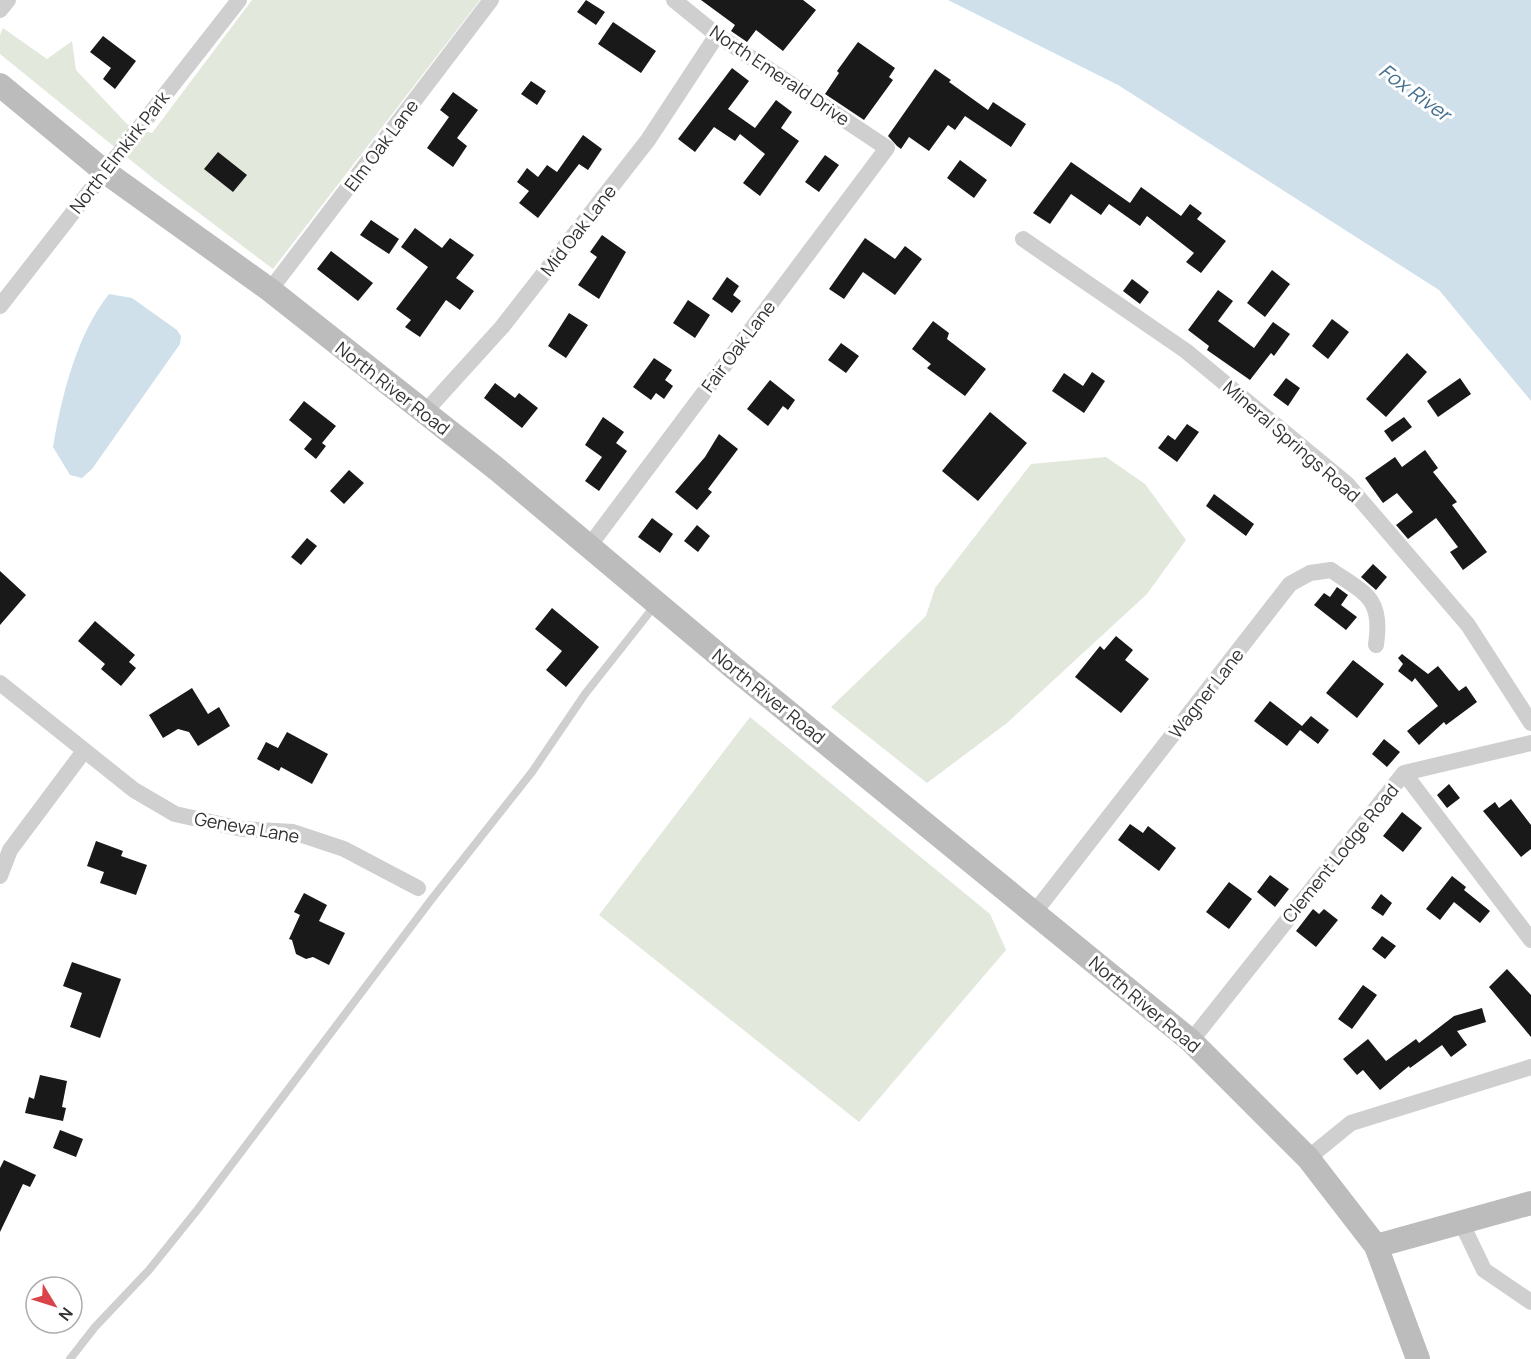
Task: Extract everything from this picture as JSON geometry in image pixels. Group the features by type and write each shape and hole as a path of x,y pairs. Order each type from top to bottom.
{"street":[{"path":"0,10 8,0"},
{"name":"North Elmkirk Park","path":"0,306 239,0"},
{"name":"Elm Oak Lane","path":"270,290 491,0"},
{"name":"North Emerald Drive","path":"674,0 717,35 887,148"},
{"name":"Mid Oak Lane","path":"424,413 502,327 648,140 717,35"},
{"name":"North River Road","path":"0,85 104,171 270,290 590,545 656,603 1191,1041 1308,1158 1376,1246 1418,1359"},
{"name":"Fair Oak Lane","path":"590,545 887,148"},
{"name":"Mineral Springs Road","path":"1023,238 1186,351 1347,484 1468,625 1531,723"},
{"name":"Wagner Lane","path":"1034,913 1290,584 1310,573 1331,570 1360,589 1375,604 1378,628 1376,645"},
{"name":"Geneva Lane","path":"0,683 134,790 175,814 242,829 293,832 344,849 418,888"},
{"path":"1404,773 1531,743"},
{"path":"0,876 10,850 84,750"},
{"name":"Clement Lodge Road","path":"1191,1041 1404,773 1531,940"},
{"path":"1308,1158 1351,1123 1531,1067"},
{"path":"1376,1246 1531,1203"},
{"path":"1462,1224 1484,1270 1531,1302"}],"lane":[{"path":"70,1359 95,1327 149,1270 198,1209 431,900 532,772 585,694 656,603"}],"shaded area":[{"path":"252,0 480,0 273,269 154,179 0,54 0,35 3,28 47,59 72,41 76,70 127,124 152,133"},
{"path":"1106,457 1145,484 1186,540 1147,594 1007,723 927,783 831,707 926,616 935,588 1031,464"},
{"path":"750,717 990,914 1006,950 859,1122 599,915"}],"water":[{"name":"Fox River","path":"948,0 1531,0 1531,401 1439,290 1118,85"},
{"path":"109,294 132,298 177,330 181,336 180,344 92,469 82,478 70,475 53,447 66,387 79,347 97,310"}],"building":[{"path":"586,0 605,12 596,25 577,12"},
{"path":"701,0 803,0 816,10 783,51 756,30 747,42 731,31 735,25"},
{"path":"613,22 656,51 641,73 598,44"},
{"path":"103,36 136,61 115,89 103,79 111,68 90,52"},
{"path":"858,42 895,68 889,77 893,80 864,120 825,94 839,73 837,71"},
{"path":"732,68 749,81 728,109 755,128 776,100 792,112 781,128 799,141 760,196 743,183 765,154 740,134 735,141 714,127 695,152 678,139"},
{"path":"935,69 988,110 993,102 1026,124 1011,147 965,116 955,130 948,125 929,151 909,137 901,149 897,146 888,136"},
{"path":"531,81 546,91 537,105 521,94"},
{"path":"453,92 478,110 457,138 467,146 453,167 427,148 449,117 440,110"},
{"path":"583,135 602,149 588,170 579,164 538,218 519,203 529,191 517,182 527,168 538,177 547,165 557,172"},
{"path":"218,152 247,175 233,192 204,169"},
{"path":"825,155 839,165 819,192 805,182"},
{"path":"960,160 987,180 974,198 947,178"},
{"path":"1071,162 1130,203 1141,187 1181,216 1190,204 1202,213 1197,219 1226,241 1201,273 1186,262 1194,253 1147,216 1140,226 1109,204 1101,215 1071,194 1050,224 1033,213"},
{"path":"371,220 399,239 389,254 360,235"},
{"path":"415,228 442,248 450,238 474,255 456,278 474,291 460,310 446,300 420,337 405,327 411,320 396,309 428,267 401,247"},
{"path":"602,235 626,252 599,299 578,285 597,257 590,252"},
{"path":"865,238 895,259 905,246 922,259 895,295 863,272 844,299 829,289"},
{"path":"331,251 373,283 358,301 317,269"},
{"path":"1272,270 1290,284 1265,317 1247,303"},
{"path":"727,277 739,286 733,295 741,301 732,313 712,299"},
{"path":"1132,279 1149,292 1140,304 1123,291"},
{"path":"1218,290 1233,301 1218,321 1254,348 1273,322 1290,334 1274,356 1271,353 1250,380 1207,350 1209,346 1188,330"},
{"path":"688,300 710,315 695,338 673,323"},
{"path":"569,313 588,325 566,358 548,346"},
{"path":"1332,319 1349,332 1328,359 1312,346"},
{"path":"933,321 949,333 947,339 986,369 965,396 927,368 931,364 912,349"},
{"path":"841,343 859,356 846,373 828,360"},
{"path":"1407,353 1427,372 1386,417 1366,399"},
{"path":"654,358 672,370 665,380 673,386 664,399 656,393 651,400 633,387"},
{"path":"1092,372 1105,381 1084,413 1052,391 1064,373 1083,386"},
{"path":"1286,378 1300,388 1288,406 1273,395"},
{"path":"1460,378 1471,394 1438,417 1427,401"},
{"path":"770,380 795,400 788,410 783,406 768,426 747,409"},
{"path":"495,383 515,398 519,393 538,408 522,428 484,398"},
{"path":"304,401 336,426 322,443 326,446 316,459 304,449 312,439 289,420"},
{"path":"990,412 1027,443 978,501 942,471"},
{"path":"603,417 624,432 616,443 627,451 599,491 585,481 602,457 585,445"},
{"path":"1404,417 1412,427 1392,442 1384,431"},
{"path":"1187,424 1199,432 1177,462 1158,448 1168,435 1175,440"},
{"path":"719,434 738,449 708,489 712,492 697,510 675,492 705,457"},
{"path":"1425,450 1438,468 1433,472 1457,502 1452,505 1487,552 1463,570 1450,552 1458,547 1436,518 1408,539 1396,525 1413,512 1397,493 1383,503 1365,478 1395,457 1402,467"},
{"path":"349,470 364,483 344,504 330,491"},
{"path":"1214,494 1254,524 1246,536 1206,506"},
{"path":"652,518 673,534 660,553 638,537"},
{"path":"697,525 710,536 698,552 684,541"},
{"path":"307,538 317,546 301,565 291,557"},
{"path":"1373,564 1387,577 1376,590 1361,577"},
{"path":"0,571 26,595 0,625"},
{"path":"1337,587 1348,595 1341,605 1357,617 1346,630 1314,605 1324,593 1330,597"},
{"path":"552,608 599,647 566,687 546,670 562,651 535,629"},
{"path":"95,621 135,655 129,662 136,668 121,686 101,669 105,664 78,641"},
{"path":"1116,636 1133,650 1125,660 1149,679 1121,713 1075,677 1100,646 1104,650"},
{"path":"1402,654 1428,674 1438,666 1459,691 1466,686 1477,702 1446,725 1444,722 1419,745 1407,731 1438,706 1415,678 1412,682 1398,671 1403,664 1398,658"},
{"path":"1353,660 1384,684 1357,718 1326,693"},
{"path":"192,688 208,714 219,707 230,726 198,746 189,732 178,729 163,738 149,715"},
{"path":"1270,701 1302,726 1311,716 1329,730 1318,744 1300,730 1287,746 1254,721"},
{"path":"287,732 328,754 312,784 281,767 279,771 257,759 266,742 278,748"},
{"path":"1384,739 1400,752 1387,767 1372,754"},
{"path":"1449,784 1460,798 1447,808 1437,795"},
{"path":"1511,799 1531,825 1531,849 1521,857 1483,811 1495,802 1499,808"},
{"path":"1402,812 1422,828 1403,852 1383,836"},
{"path":"1130,824 1143,833 1148,826 1176,848 1159,871 1118,840"},
{"path":"96,841 123,851 121,856 147,865 136,895 100,883 104,872 87,866"},
{"path":"1270,875 1289,889 1275,907 1257,892"},
{"path":"1452,876 1466,887 1464,890 1490,911 1480,923 1454,902 1440,920 1426,909"},
{"path":"1229,882 1252,899 1229,929 1206,912"},
{"path":"304,893 327,905 319,921 345,933 329,965 313,957 306,959 296,954 292,940 289,939 300,915 294,912"},
{"path":"1381,894 1392,903 1383,916 1371,908"},
{"path":"1313,909 1319,914 1324,909 1338,920 1316,947 1296,931"},
{"path":"1382,936 1396,946 1385,959 1372,949"},
{"path":"72,962 121,979 100,1038 70,1027 82,993 63,986"},
{"path":"1507,969 1531,995 1531,1037 1489,987"},
{"path":"1363,985 1377,995 1352,1029 1338,1019"},
{"path":"1482,1008 1486,1022 1457,1031 1467,1045 1451,1057 1442,1045 1410,1068 1409,1066 1380,1090 1363,1070 1357,1075 1343,1059 1368,1039 1386,1061 1416,1039 1419,1043 1454,1016"},
{"path":"40,1075 67,1081 62,1107 66,1108 63,1121 25,1113 29,1097 34,1099"},
{"path":"60,1130 83,1139 76,1157 53,1148"},
{"path":"4,1160 36,1175 30,1187 23,1184 0,1232 0,1168"}]}
